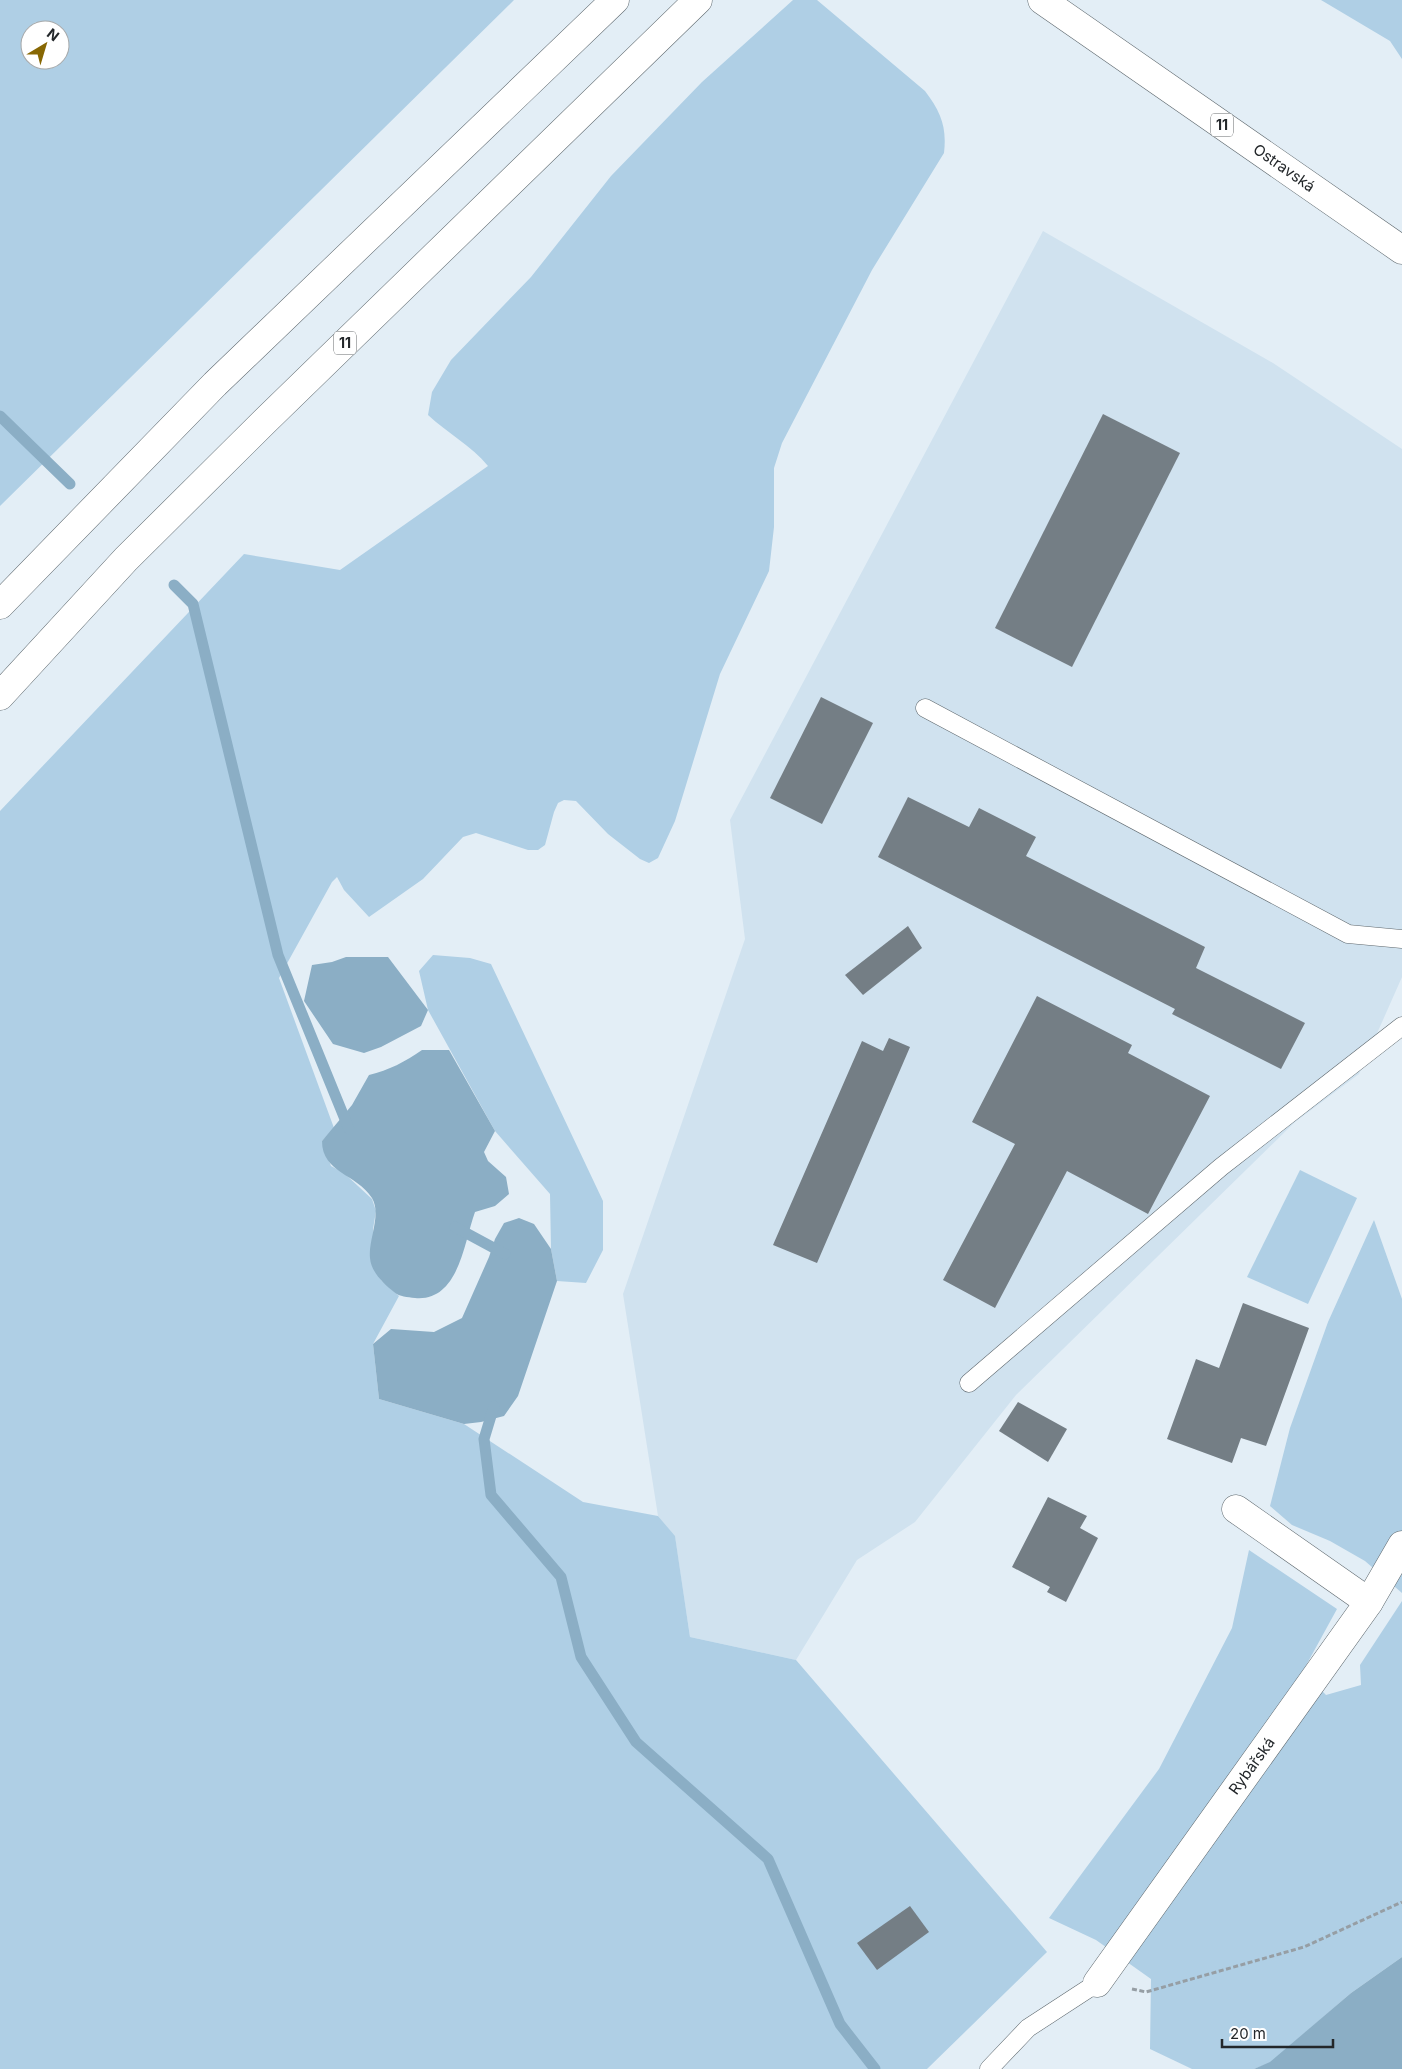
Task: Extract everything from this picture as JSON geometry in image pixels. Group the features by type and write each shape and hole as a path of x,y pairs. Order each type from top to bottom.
{"main road":[{"path":"0,605 216,384 615,0"},
{"name":"11","path":"0,696 126,559 264,422 698,0"},
{"name":"Ostravská","path":"1042,0 1402,250"},
{"path":"1236,1509 1369,1602"},
{"name":"Rybářská","path":"1097,1983 1369,1602 1402,1545"}],"lane":[{"path":"925,708 1348,934 1402,939"},
{"path":"969,1383 1221,1167 1402,1026"},
{"path":"988,2069 1028,2028 1097,1983"}],"path":[{"path":"1097,1983 1146,1992 1304,1947 1402,1902"}],"shaded area":[{"path":"0,0 514,0 0,506"},
{"path":"793,0 817,0 925,91 942,120 945,135 944,153 872,270 782,443 774,468 774,527 769,571 720,674 675,821 658,858 649,863 640,859 608,834 576,801 564,800 558,803 545,845 538,850 528,850 476,833 463,837 423,879 369,917 344,890 337,877 332,882 279,978 334,1128 322,1141 331,1166 344,1173 372,1199 376,1211 373,1229 381,1280 399,1296 373,1344 379,1399 464,1424 583,1502 658,1516 675,1536 690,1637 796,1660 1047,1952 927,2069 0,2069 0,811 244,554 340,570 488,466 474,452 428,415 432,392 451,360 531,277 611,176 702,82"},
{"path":"1321,0 1402,0 1402,59 1390,41"},
{"path":"1043,231 1273,363 1402,449 1402,977 1359,1074 1295,1122 1016,1395 915,1522 857,1560 796,1660 690,1637 675,1537 658,1516 623,1294 745,939 730,820"},
{"path":"433,955 470,958 491,964 603,1201 603,1250 586,1283 557,1281 551,1249 550,1194 495,1131 428,1010 419,971"},
{"path":"346,957 388,957 428,1010 421,1026 381,1047 364,1053 333,1044 304,1001 312,965 332,962"},
{"path":"422,1050 449,1050 495,1131 484,1152 488,1161 506,1177 509,1194 495,1206 475,1212 457,1268 441,1290 430,1297 415,1298 396,1294 375,1273 371,1263 370,1251 376,1212 375,1205 366,1190 341,1173 328,1160 322,1141 352,1105 369,1075 397,1065"},
{"path":"1300,1170 1357,1198 1308,1304 1247,1277"},
{"path":"519,1218 534,1224 551,1249 557,1281 518,1396 504,1416 464,1424 379,1399 373,1344 391,1329 434,1332 462,1318 495,1239 504,1223"},
{"path":"1374,1220 1402,1299 1402,1593 1365,1561 1330,1541 1292,1525 1270,1506 1290,1428 1328,1322"},
{"path":"1249,1550 1337,1609 1303,1671 1326,1695 1361,1685 1360,1665 1402,1601 1402,1957 1351,1993 1270,2063 1254,2069 1192,2069 1150,2049 1151,1979 1096,1940 1049,1918 1159,1769 1232,1628"},
{"path":"1402,1957 1402,2069 1254,2069 1270,2062 1351,1993"}],"building":[{"path":"1103,414 1180,453 1072,667 995,628"},
{"path":"821,697 873,723 822,824 770,798"},
{"path":"908,797 969,827 979,808 1036,837 1026,856 1205,947 1196,968 1305,1023 1281,1069 1172,1014 1175,1009 878,857"},
{"path":"908,926 922,948 863,995 845,975"},
{"path":"1037,996 1132,1045 1128,1053 1210,1096 1148,1214 1067,1171 995,1308 943,1280 1015,1144 972,1122"},
{"path":"889,1038 910,1047 817,1263 773,1245 862,1041 883,1051"},
{"path":"1243,1303 1309,1328 1266,1446 1241,1438 1232,1463 1167,1439 1196,1359 1219,1368"},
{"path":"1018,1402 1067,1429 1048,1462 999,1431"},
{"path":"1048,1497 1087,1516 1080,1528 1098,1538 1066,1602 1047,1592 1050,1587 1012,1567"},
{"path":"910,1906 929,1932 877,1970 857,1943"}],"waterway":[{"path":"0,416 70,484"},
{"path":"174,585 193,604 278,955 349,1129"},
{"path":"455,1227 505,1254"},
{"path":"494,1406 484,1439 491,1495 561,1577 581,1657 636,1742 768,1859 840,2024 875,2069"}]}
